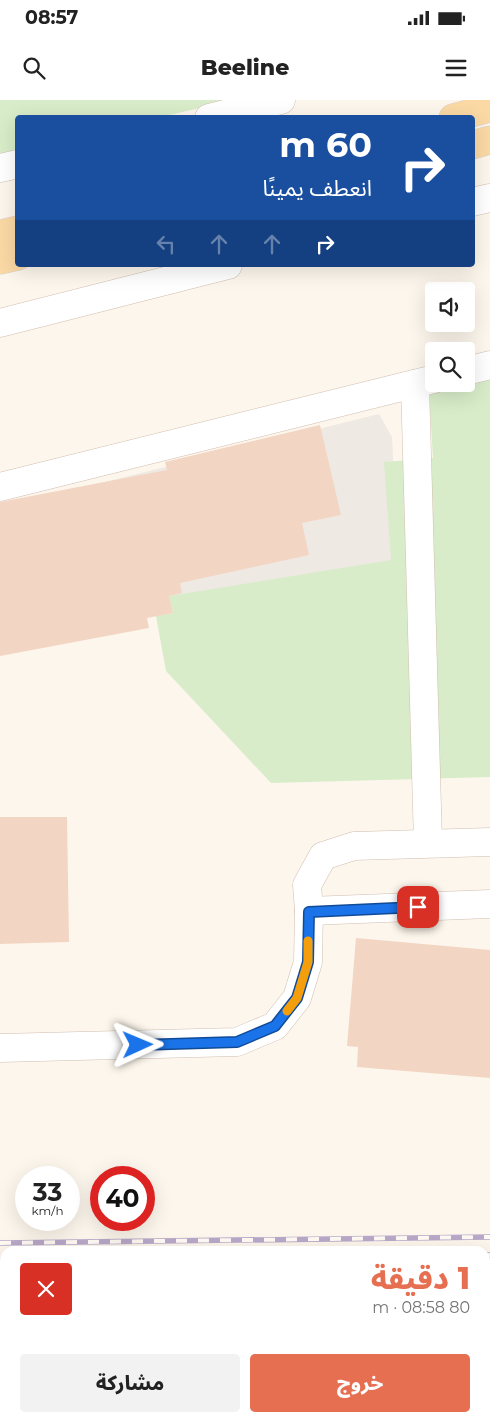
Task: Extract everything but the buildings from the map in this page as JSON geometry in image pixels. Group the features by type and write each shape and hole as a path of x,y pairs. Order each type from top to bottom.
{"main road":[{"path":"464,115 490,108"},
{"path":"475,144 490,140"},
{"path":"0,234 15,231"},
{"path":"0,260 15,257"}],"street":[{"path":"221,115 281,100"},
{"path":"0,168 15,165"},
{"path":"475,201 490,198"},
{"path":"0,323 220,267"},
{"path":"475,369 490,365"},
{"path":"0,487 424,381 428,843"},
{"path":"0,1048 237,1042 275,1026 297,998 308,962 309,912 307,885 324,856 354,846 490,842"},
{"path":"309,912 490,904"}],"shaded area":[{"path":"379,414 392,437 399,573 0,631 0,508"}],"green space":[{"path":"0,100 234,100 170,115 15,115 15,152 0,156"},
{"path":"490,378 490,777 271,783 166,671 156,616 173,613 169,596 391,560 384,462 433,458 429,393 475,392 475,382"}],"railway":[{"path":"0,1243 490,1237"}],"slow traffic":[{"path":"287,1011 297,998 308,962 308,941"}],"route":[{"path":"138,1045 237,1042 275,1026 297,998 308,962 309,912 418,907"}]}
